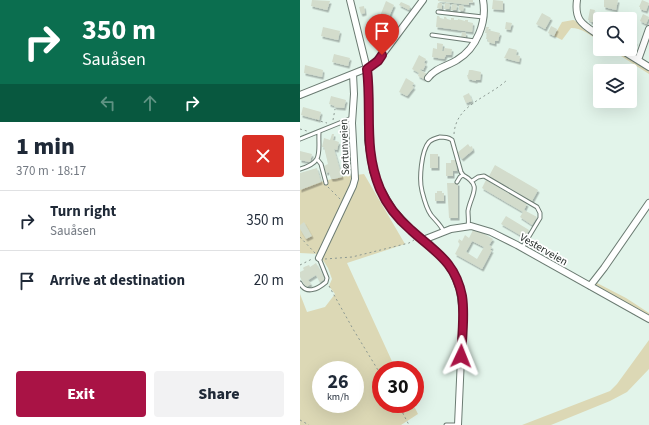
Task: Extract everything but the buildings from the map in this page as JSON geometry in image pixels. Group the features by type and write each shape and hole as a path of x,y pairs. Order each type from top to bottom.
{"street":[{"path":"350,0 367,69 370,89 368,140 373,171 392,210 401,221 441,255 456,278 462,295 463,313 458,425"},
{"path":"300,95 367,69 378,61 423,0"},
{"path":"428,78 435,71 460,58 475,41 482,27 483,0"},
{"path":"577,0 576,14 579,21 593,31"},
{"path":"638,60 649,29"},
{"path":"631,56 649,67"},
{"name":"Sørtunveien","path":"319,258 355,179 352,118 354,94 353,74"},
{"path":"590,286 649,202"},
{"name":"Vesterveien","path":"421,238 451,229 478,227 522,248 649,319"}],"lane":[{"path":"438,12 483,17"},
{"path":"432,35 475,41"},
{"path":"300,139 352,118"},
{"path":"300,169 313,164 317,159 319,132"},
{"path":"444,232 425,203 421,189 420,174 425,151 430,142 434,139 442,137 452,140 461,172 472,181 475,191 469,210 468,227"},
{"path":"317,159 321,164 326,183"},
{"path":"457,182 460,176 463,175"},
{"path":"472,181 478,177 484,176 537,207 540,213 540,218 522,248"},
{"path":"300,283 303,288 308,290 318,288 326,282 327,278 319,258"},
{"path":"446,425 458,425"}],"path":[{"path":"452,140 456,122 462,112 507,80"},
{"path":"316,120 332,126 335,109"},
{"path":"326,183 327,186 345,203"},
{"path":"300,237 319,258"},
{"path":"300,265 319,258 328,260 352,257 421,238"},
{"path":"326,282 372,361"},
{"path":"403,413 409,425"},
{"path":"300,420 309,425"}],"shaded area":[{"path":"573,20 593,33 593,37 579,29 571,28 562,40 554,36 562,22"},
{"path":"621,56 628,56 649,70 649,74 637,66 637,64 633,64"},
{"path":"364,174 405,244 347,263 392,361 372,361 372,413 418,413 401,425 300,425 300,294 307,312 325,307 335,294 329,286 332,279 328,268 319,254 300,253 300,187 340,177"},
{"path":"597,283 626,298 649,313 649,317 595,286"},
{"path":"649,340 649,369 627,392 610,401 551,425 522,425 610,391 617,384"}],"route":[{"path":"382,55 378,61 367,69 370,89 368,140 373,171 392,210 401,221 441,255 456,278 460,290 463,313 461,356"}]}
